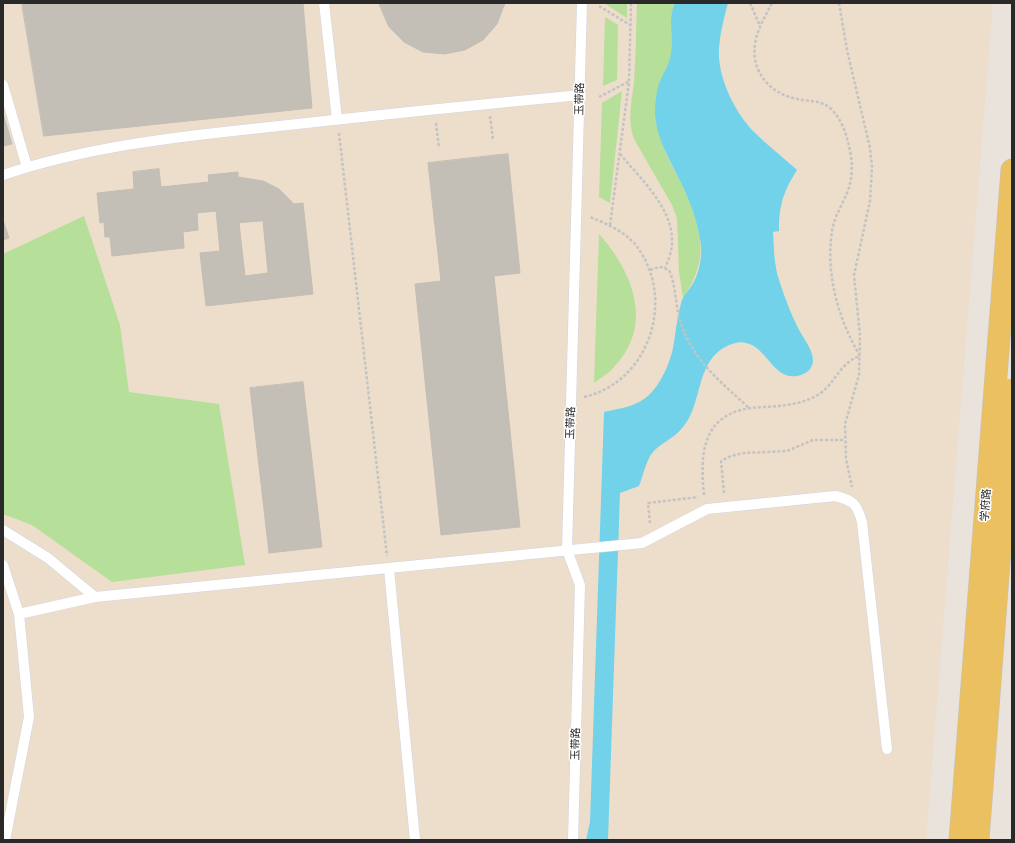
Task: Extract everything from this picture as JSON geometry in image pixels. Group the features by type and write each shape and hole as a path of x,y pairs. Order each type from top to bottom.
{"main road":[{"name":"学府路","path":"960,840 1012,170"},
{"name":"学府路","path":"978,840 1012,390"}],"lane":[{"path":"324,3 337,119"},
{"name":"玉带路","path":"573,840 580,585 567,550 578,212 582,3"},
{"path":"3,85 27,167"},
{"path":"3,175 27,167 154,140 337,119 580,96"},
{"path":"19,614 95,597 642,543 707,509 835,496 849,499 858,509 862,522 887,749"},
{"path":"3,530 48,558 95,597"},
{"path":"3,565 19,614 29,717 5,840"},
{"path":"389,569 415,840"}],"path":[{"path":"610,225 629,82 631,3"},
{"path":"750,3 760,27"},
{"path":"772,3 760,27 756,40 755,54 762,79 770,88 782,95 821,103 830,108 843,126 848,143 851,179 833,226 830,250 838,306 847,334 860,356"},
{"path":"839,3 847,50 870,148 872,167 870,201 854,275 860,356 859,375 845,424 844,440 852,486 849,499"},
{"path":"599,6 630,25"},
{"path":"599,97 629,82"},
{"path":"490,112 493,140"},
{"path":"435,118 439,148"},
{"path":"337,119 389,569"},
{"path":"620,153 660,202 671,226 672,242 670,259 665,267"},
{"path":"572,400 590,396 607,389 621,380 632,369 644,352 651,336 655,317 654,280 640,249 610,225 578,212"},
{"path":"650,270 665,267 670,272 673,279 680,319 686,337 703,365 750,409"},
{"path":"704,497 701,467 702,451 709,435 718,423 729,415 750,409 781,406 813,398 825,390 836,379 843,366 851,359 860,356"},
{"path":"718,496 725,495 721,461 731,456 788,451 813,440 844,440"},
{"path":"651,538 648,502 711,496"}],"shaded area":[{"path":"3,3 993,3 926,840 3,840"}],"green space":[{"path":"604,3 627,3 627,18"},
{"path":"637,3 675,3 671,21 672,51 669,64 659,85 658,96 664,148 693,210 700,239 698,267 683,298 679,272 677,218 672,205 634,139 632,132 631,110 634,81"},
{"path":"605,17 618,25 617,80 603,86"},
{"path":"622,91 610,203 599,197 602,103"},
{"path":"84,216 120,325 129,392 219,404 245,565 112,582 32,525 3,514 3,254"},
{"path":"599,234 621,265 629,282 634,300 636,317 633,335 626,352 611,370 594,383"}],"water":[{"path":"675,3 728,3 721,31 719,59 728,92 739,114 753,131 797,170 785,192 781,206 779,231 773,232 774,251 778,277 784,294 795,323 810,348 813,361 810,369 806,373 797,376 789,376 776,368 759,350 744,342 729,345 718,352 710,361 705,371 690,417 680,431 653,452 639,486 620,493 608,840 586,840 590,822 604,412 635,404 645,398 657,386 671,355 682,300 692,285 700,266 701,245 693,212 662,144 656,121 655,108 657,89 670,58 672,47 671,16"}],"building":[{"path":"22,3 303,3 312,108 44,136"},
{"path":"379,3 505,3 497,24 483,40 465,50 444,54 423,52 404,42 389,27"},
{"path":"3,113 12,144 3,146"},
{"path":"508,154 520,273 494,276 520,527 441,535 415,284 441,281 428,163"},
{"path":"159,169 161,187 209,182 208,175 238,172 238,177 263,181 279,189 294,204 303,203 313,294 206,306 200,253 220,251 216,211 197,213 198,230 183,232 184,248 112,256 110,237 105,237 104,222 100,223 97,193 134,189 133,172","holes":["263,221 268,273 245,276 239,223"]},
{"path":"3,220 9,238 3,240"},
{"path":"303,382 322,547 269,553 250,388"}]}
